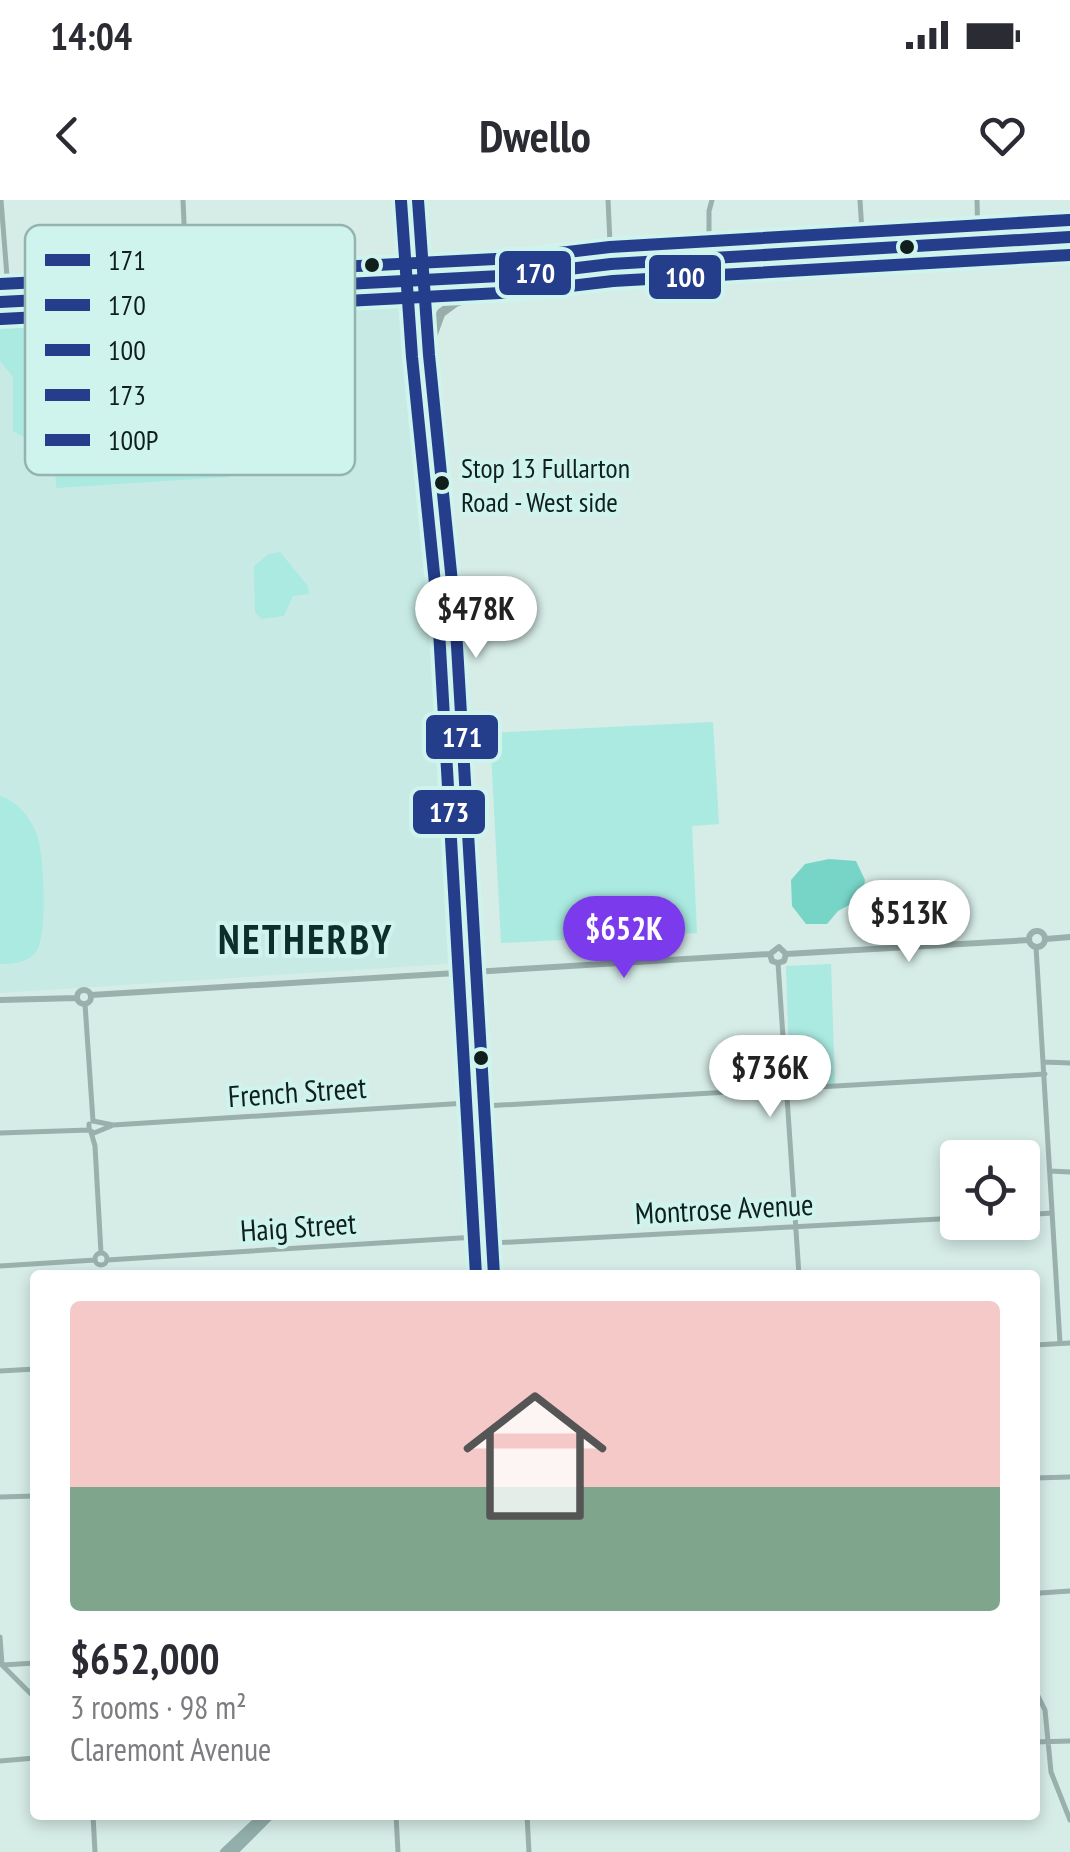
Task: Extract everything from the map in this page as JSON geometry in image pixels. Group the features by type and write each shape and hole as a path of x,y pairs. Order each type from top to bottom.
{"highway":[{"path":"355,283 1070,237"},
{"path":"428,349 441,313 456,302 593,267"},
{"path":"355,287 404,293 414,307 428,349"}],"main road":[{"path":"418,200 428,349 455,612 494,1270"},
{"path":"224,1852 261,1820"},
{"path":"234,1852 263,1820"}],"street":[{"path":"2,200 5,302"},
{"path":"182,200 183,225"},
{"path":"608,200 611,264"},
{"path":"709,258 708,211 712,200"},
{"path":"860,200 863,249"},
{"path":"976,200 978,242"},
{"path":"1029,940 1032,932 1038,930 1046,939"},
{"path":"1046,939 1070,937"},
{"path":"1036,947 1046,939"},
{"path":"77,998 84,990 91,995 770,954 779,947 786,954 1029,940 1036,947 1060,1343"},
{"path":"770,954 778,964 784,962 786,954"},
{"path":"778,964 799,1270"},
{"path":"91,995 84,1004 102,1270"},
{"path":"0,1000 77,998 84,1004"},
{"path":"1044,1062 1070,1063"},
{"name":"French Street","path":"0,1133 1045,1074"},
{"path":"1050,1171 1070,1172"},
{"path":"1040,1214 1052,1213"},
{"name":"Montrose Avenue","path":"492,1239 940,1219"},
{"name":"Haig Street","path":"0,1266 492,1239"},
{"path":"1040,1345 1070,1343"},
{"path":"0,1371 30,1369"},
{"path":"1040,1478 1070,1477"},
{"path":"0,1497 30,1496"},
{"path":"1040,1593 1070,1591"},
{"path":"0,1637 1,1666 30,1693"},
{"path":"1,1666 30,1664"},
{"path":"1040,1699 1046,1710 1050,1772 1070,1820"},
{"path":"1040,1742 1070,1741"},
{"path":"0,1761 30,1758"},
{"path":"93,1820 95,1852"},
{"path":"396,1820 398,1852"},
{"path":"527,1820 529,1852"}],"shaded area":[{"path":"399,289 414,294 420,305 463,963 0,993 0,313 25,311 25,475 355,475 355,292"},
{"path":"25,311 25,438 13,431 13,377 0,361 0,313"},
{"path":"55,475 229,475 229,477 56,488"},
{"path":"280,552 308,586 309,594 293,596 284,616 261,619 255,612 254,566 269,554"},
{"path":"713,722 719,824 692,826 697,933 501,943 490,733"},
{"path":"0,796 18,806 34,829 44,895 36,952 24,961 5,964 0,964"},
{"path":"829,859 856,861 865,880 862,898 838,911 827,924 806,924 792,906 791,880 805,864"},
{"path":"831,964 835,1084 790,1086 786,966"}],"transit line":[{"name":"171","path":"418,200 455,612 494,1270"},
{"name":"173","path":"401,201 438,613 476,1270"},
{"name":"100P","path":"355,266 1069,220"},
{"name":"170","path":"355,283 1070,237"},
{"name":"100","path":"355,301 519,292 613,281 1070,255"},
{"name":"100P","path":"0,284 25,283"},
{"name":"170","path":"0,302 25,301"},
{"name":"100","path":"1,319 25,318"}],"place":[{"name":"Stop 13 Fullarton Road - West side","path":"442,483"}],"district":[{"name":"NETHERBY","path":"306,939"}]}
